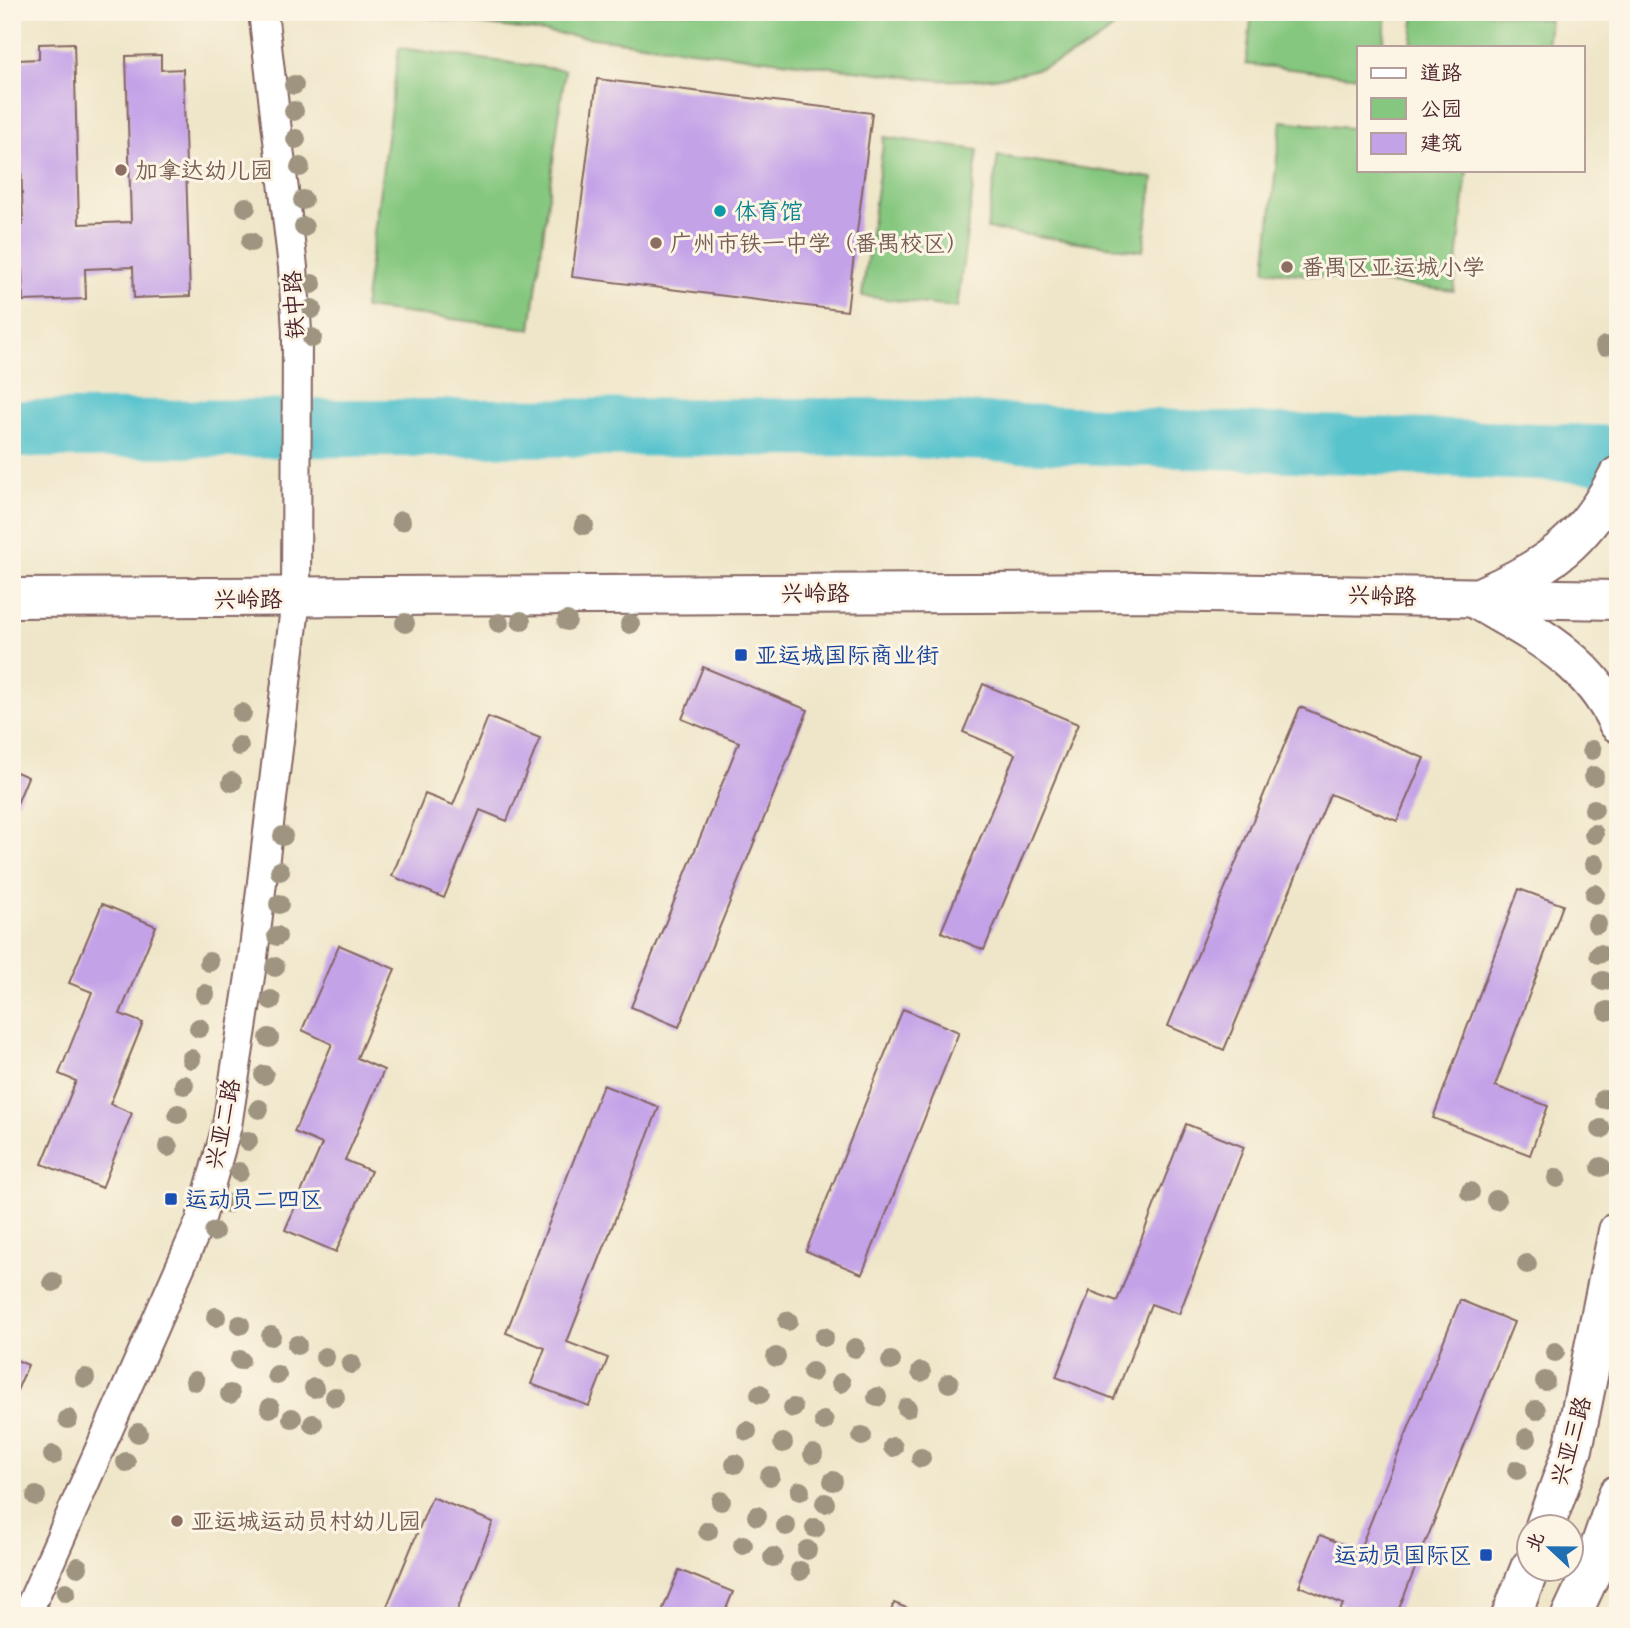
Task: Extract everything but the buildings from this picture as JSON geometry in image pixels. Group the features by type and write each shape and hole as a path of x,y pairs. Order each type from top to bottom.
{"street":[{"name":"铁中路","path":"263,12 293,267 297,332 296,599"},
{"path":"1475,599 1525,577 1563,550 1600,510 1618,476"},
{"name":"兴岭路","path":"12,598 296,599 1120,592 1618,600"},
{"name":"兴亚二路","path":"26,1616 200,1222 227,1126 253,957 296,599"},
{"path":"1475,599 1544,639 1584,672 1600,688 1618,723"},
{"name":"兴亚三路","path":"1550,1512 1573,1449 1618,1231"},
{"path":"1571,1616 1591,1573 1618,1494"},
{"path":"1511,1616 1525,1582"}],"green space":[{"path":"423,12 1129,12 1110,31 1088,46 1041,68 989,78 936,80 422,17"},
{"path":"1252,12 1387,12 1383,46 1357,46 1357,77 1246,64"},
{"path":"1415,12 1483,12 1550,20 1547,46 1411,46"},
{"path":"399,48 565,70 531,329 364,308"},
{"path":"1281,121 1357,129 1357,172 1467,172 1454,291 1265,270"},
{"path":"884,137 978,150 957,308 862,296"},
{"path":"998,156 1153,178 1143,251 987,229"}],"waterway":[{"path":"12,429 856,427 1618,455"}],"place":[{"name":"加拿达幼儿园","path":"121,170"},
{"name":"体育馆","path":"720,211"},
{"name":"广州市铁一中学（番禺校区）","path":"656,243"},
{"name":"番禺区亚运城小学","path":"1287,267"},
{"name":"亚运城国际商业街","path":"741,655"},
{"name":"运动员二四区","path":"171,1199"},
{"name":"亚运城运动员村幼儿园","path":"177,1521"},
{"name":"运动员国际区","path":"1486,1555"}]}
